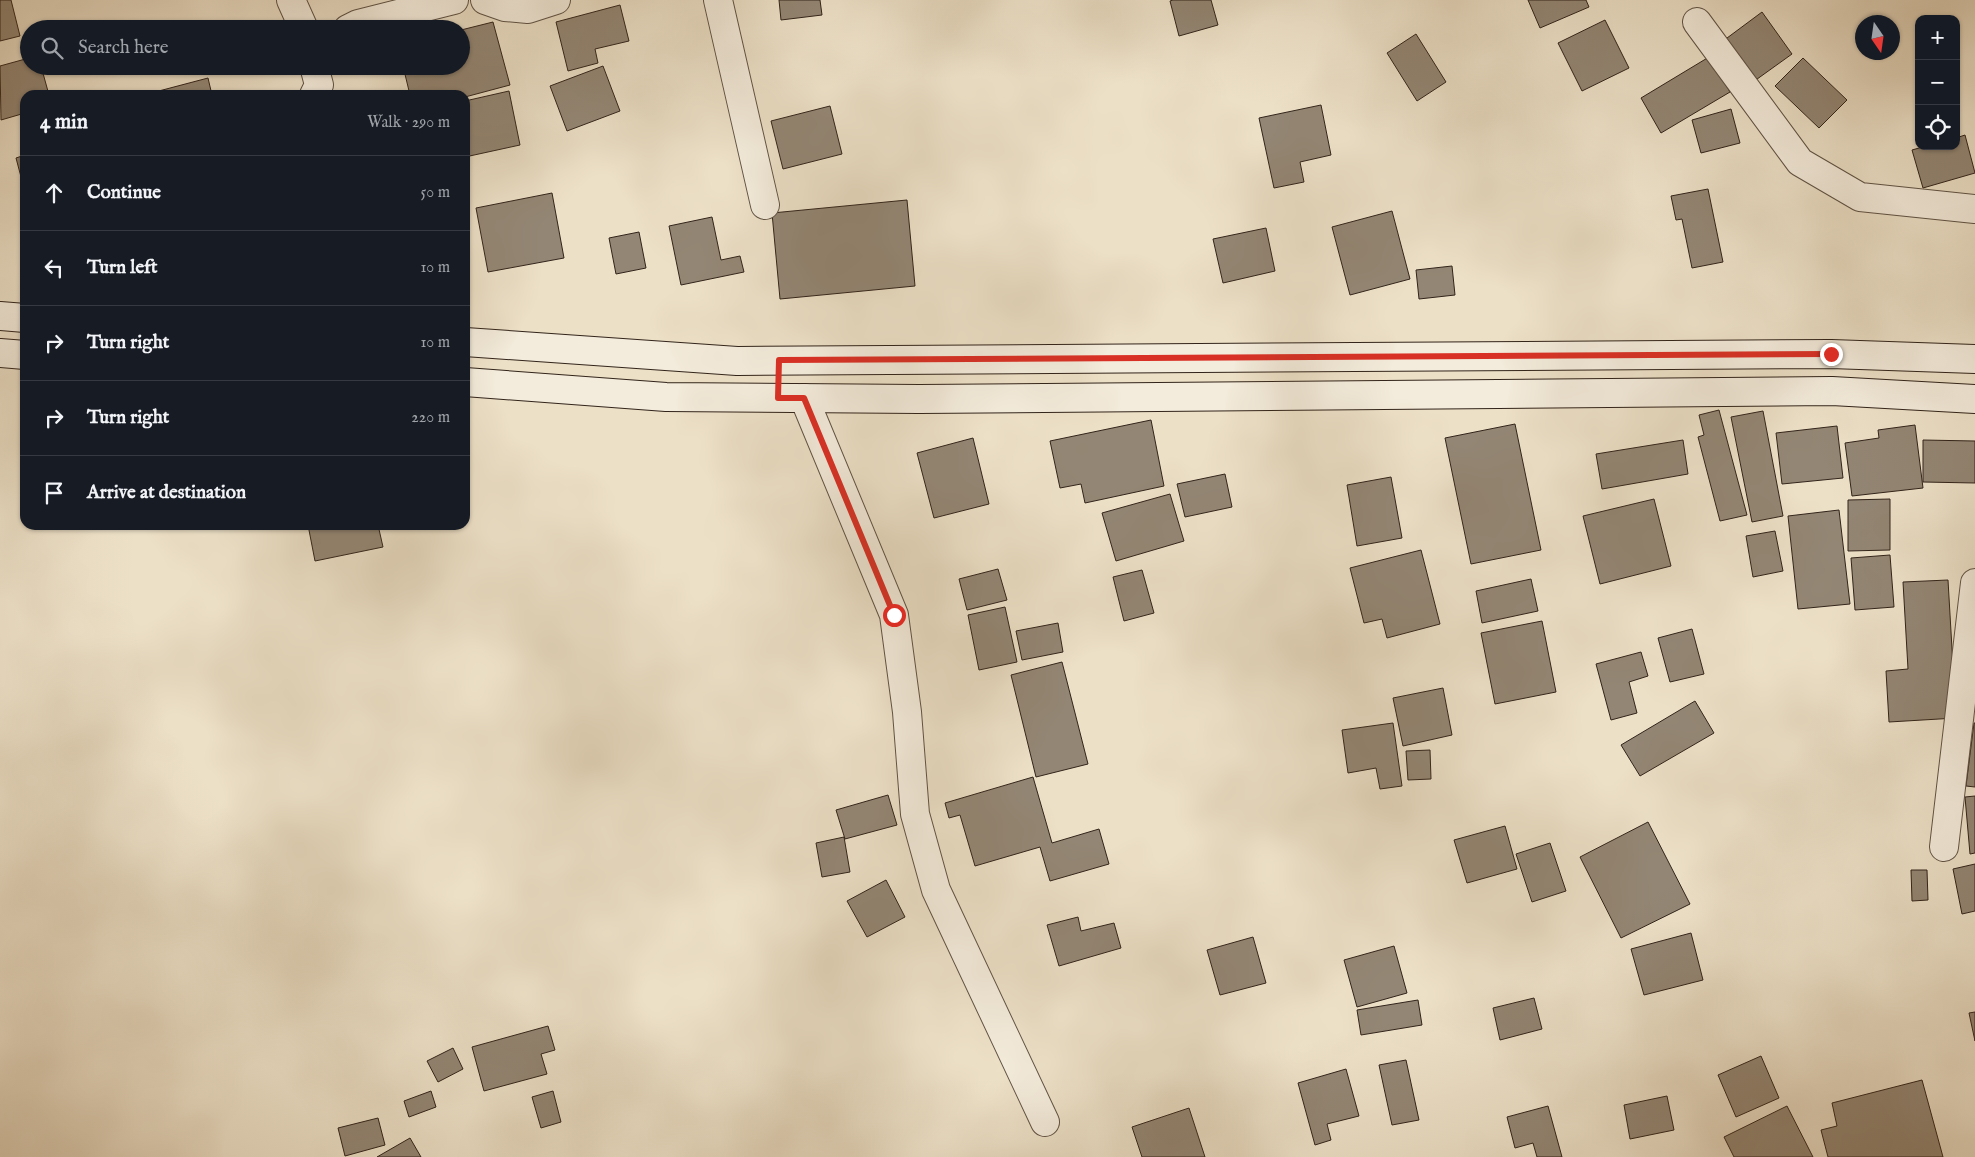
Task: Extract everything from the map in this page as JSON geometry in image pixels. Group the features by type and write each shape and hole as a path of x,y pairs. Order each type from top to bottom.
{"street":[{"path":"291,0 300,20"},
{"path":"374,20 454,0"},
{"path":"485,0 505,7 528,9 556,0"},
{"path":"718,0 765,204"},
{"path":"1697,22 1800,162 1860,197 1975,209"},
{"path":"316,75 319,85 316,90"},
{"path":"0,316 20,318"},
{"path":"470,342 737,360 1831,354 1975,359"},
{"path":"0,353 20,355"},
{"path":"779,360 791,398 894,615 907,712 915,814 936,890 1044,1122"},
{"path":"470,382 666,397 929,399 1832,391 1975,399"},
{"path":"1944,847 1975,583"}],"building":[{"path":"0,0 11,0 20,36 0,41"},
{"path":"779,0 820,0 822,15 781,20"},
{"path":"1211,0 1218,25 1179,36 1170,1"},
{"path":"1528,0 1586,0 1589,7 1540,28"},
{"path":"620,5 629,41 595,49 598,63 568,71 556,22"},
{"path":"1762,12 1792,54 1753,82 1723,41"},
{"path":"1605,20 1629,68 1582,91 1558,43"},
{"path":"493,22 510,85 470,96 470,90 409,90 405,75 470,75 470,28"},
{"path":"1416,34 1446,82 1417,101 1387,53"},
{"path":"1709,57 1730,92 1661,133 1641,98"},
{"path":"1803,58 1847,100 1819,128 1775,86"},
{"path":"20,60 20,75 43,75 48,90 20,90 20,114 1,120 0,66"},
{"path":"603,66 620,111 567,131 550,86"},
{"path":"208,78 211,90 163,90"},
{"path":"509,91 520,145 470,156 470,100"},
{"path":"1321,105 1331,155 1300,162 1304,182 1274,188 1259,118"},
{"path":"830,106 842,154 783,169 771,121"},
{"path":"1731,109 1740,143 1701,153 1692,120"},
{"path":"1965,135 1975,173 1923,188 1912,150 1960,150 1960,137"},
{"path":"20,157 20,173 16,158"},
{"path":"1708,189 1723,262 1692,268 1682,219 1676,220 1671,196"},
{"path":"552,193 564,258 488,272 476,208"},
{"path":"907,200 915,286 780,299 772,213"},
{"path":"1392,211 1410,279 1350,295 1332,227"},
{"path":"712,217 721,260 740,256 744,272 681,285 669,226"},
{"path":"1266,228 1275,271 1223,283 1213,239"},
{"path":"639,232 646,268 616,274 609,238"},
{"path":"1452,266 1455,295 1419,299 1416,270"},
{"path":"1719,410 1747,515 1720,521 1698,437 1704,435 1699,415"},
{"path":"1763,411 1783,516 1752,522 1731,417"},
{"path":"1151,420 1164,486 1085,503 1081,484 1060,488 1050,441"},
{"path":"1515,424 1541,550 1471,564 1445,438"},
{"path":"1915,425 1923,488 1852,496 1845,443 1879,438 1878,430"},
{"path":"1837,426 1843,478 1782,484 1776,433"},
{"path":"973,438 989,504 934,518 917,453"},
{"path":"1683,440 1688,474 1602,489 1596,454"},
{"path":"1923,440 1975,441 1975,483 1923,482"},
{"path":"1225,474 1232,507 1185,517 1177,484"},
{"path":"1391,477 1402,538 1357,546 1347,485"},
{"path":"1170,494 1184,541 1116,561 1102,513"},
{"path":"1654,499 1671,566 1600,584 1583,516"},
{"path":"1890,499 1890,550 1848,551 1848,500"},
{"path":"1839,510 1850,604 1798,609 1788,516"},
{"path":"309,530 379,530 383,547 315,561"},
{"path":"1775,531 1783,571 1753,577 1746,536"},
{"path":"1421,550 1440,624 1387,638 1382,619 1364,623 1350,568"},
{"path":"1890,555 1894,607 1855,610 1851,558"},
{"path":"998,569 1007,600 967,610 959,579"},
{"path":"1142,570 1154,613 1124,621 1113,577"},
{"path":"1531,579 1538,611 1482,623 1476,591"},
{"path":"1948,580 1956,718 1889,722 1886,671 1908,669 1903,582"},
{"path":"1005,607 1017,662 979,670 968,615"},
{"path":"1542,621 1556,692 1495,704 1481,633"},
{"path":"1058,623 1063,652 1022,660 1016,631"},
{"path":"1692,629 1704,674 1670,682 1658,638"},
{"path":"1641,652 1648,676 1629,682 1637,713 1611,720 1596,664"},
{"path":"1062,662 1088,764 1036,777 1011,675"},
{"path":"1443,688 1452,735 1403,746 1393,698"},
{"path":"1695,701 1714,733 1640,776 1621,745"},
{"path":"1393,723 1402,786 1380,789 1376,768 1348,773 1342,730"},
{"path":"1975,723 1975,787 1966,786"},
{"path":"1430,750 1431,779 1408,780 1406,751"},
{"path":"1033,777 1052,843 1099,829 1109,864 1050,881 1040,847 975,866 960,815 949,818 945,803"},
{"path":"888,795 897,825 845,839 836,810"},
{"path":"1975,796 1975,853 1970,854 1965,797"},
{"path":"1648,822 1690,904 1621,938 1580,857"},
{"path":"1505,826 1517,869 1467,883 1454,840"},
{"path":"844,837 850,872 822,877 816,843"},
{"path":"1550,843 1566,891 1532,902 1516,854"},
{"path":"1975,864 1975,911 1962,914 1953,869"},
{"path":"1911,870 1927,870 1928,900 1912,901"},
{"path":"886,880 905,917 867,937 847,901"},
{"path":"1078,917 1081,931 1114,923 1121,948 1059,966 1047,925"},
{"path":"1691,933 1703,980 1644,995 1631,949"},
{"path":"1253,937 1266,983 1220,995 1207,950"},
{"path":"1394,946 1407,993 1357,1007 1344,960"},
{"path":"1534,998 1542,1029 1500,1040 1493,1008"},
{"path":"1418,1000 1422,1025 1361,1035 1357,1010"},
{"path":"1975,1012 1975,1041 1969,1013"},
{"path":"548,1026 555,1050 541,1054 547,1074 484,1091 472,1047"},
{"path":"453,1048 463,1069 438,1082 427,1061"},
{"path":"1761,1056 1779,1098 1736,1117 1718,1075"},
{"path":"1406,1060 1419,1120 1392,1125 1379,1065"},
{"path":"1346,1069 1359,1116 1327,1124 1331,1140 1315,1145 1298,1083"},
{"path":"1922,1080 1943,1157 1828,1157 1821,1130 1837,1126 1832,1103"},
{"path":"431,1091 436,1107 409,1117 404,1101"},
{"path":"553,1091 561,1122 541,1128 532,1097"},
{"path":"1667,1096 1674,1130 1630,1139 1624,1105"},
{"path":"1548,1106 1562,1157 1537,1157 1533,1143 1515,1148 1507,1117"},
{"path":"1787,1106 1813,1157 1734,1157 1724,1137"},
{"path":"1189,1108 1205,1157 1142,1157 1132,1127"},
{"path":"378,1118 385,1145 345,1156 338,1128"},
{"path":"410,1138 421,1157 377,1157"}],"route":[{"path":"894,615 857,520 804,398 778,398 779,360 1831,354"}]}
